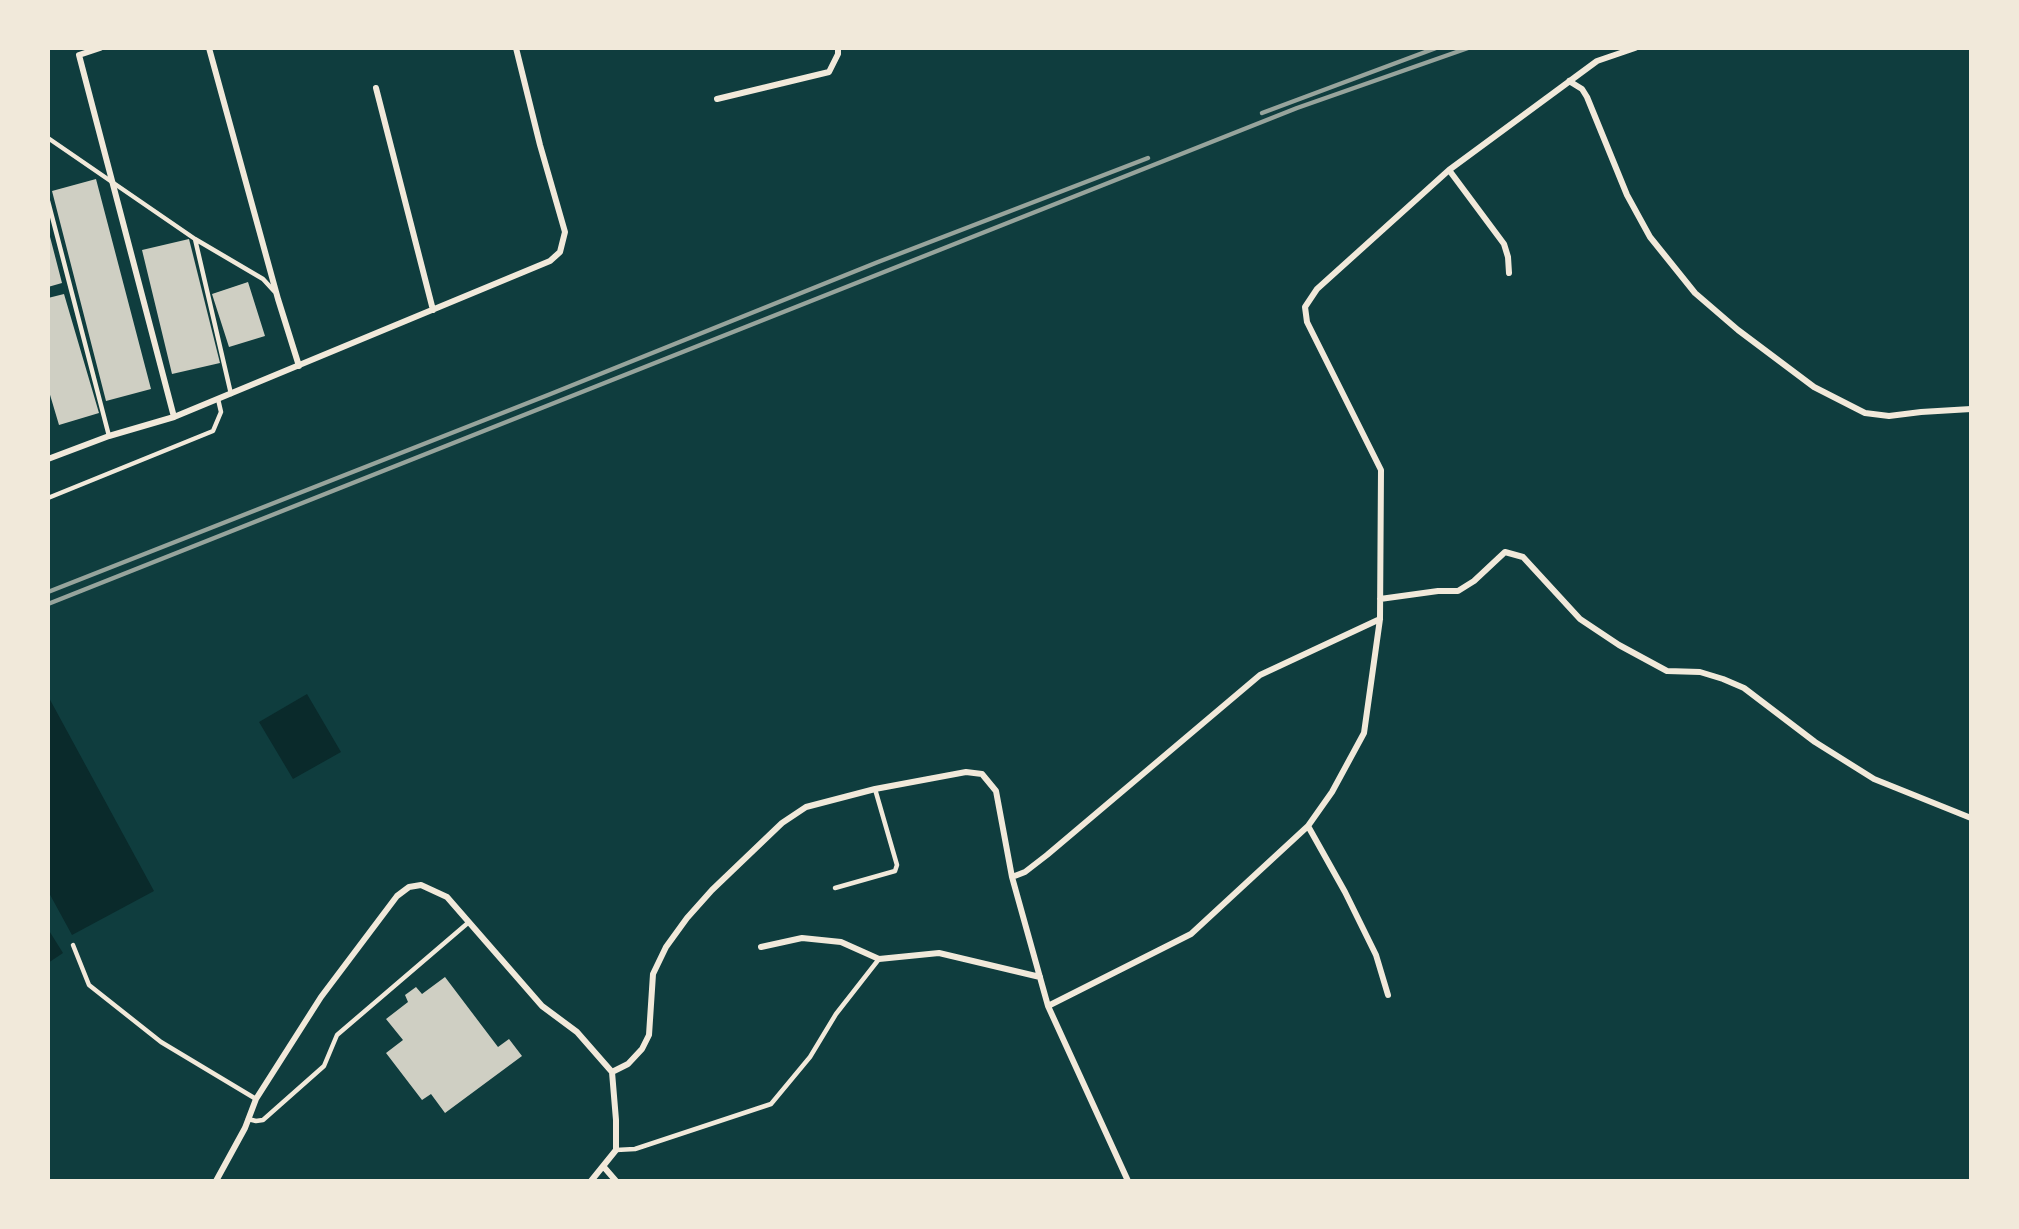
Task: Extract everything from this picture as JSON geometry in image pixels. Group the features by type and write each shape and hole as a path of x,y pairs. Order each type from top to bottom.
{"street":[{"path":"100,48 79,55 174,417"},
{"path":"209,48 278,299 299,366"},
{"path":"48,457 174,417 550,261 560,252 566,232 540,145 516,48"},
{"path":"717,99 830,72 838,54 838,48"},
{"path":"1048,1006 1191,934 1308,826 1332,792 1364,733 1380,619 1381,470 1307,322 1305,307 1317,289 1449,170 1597,61 1635,48"},
{"path":"1569,81 1582,89 1587,97 1627,195 1650,237 1695,293 1738,330 1814,387 1865,413 1889,416 1971,409"},
{"path":"376,88 434,310"},
{"path":"1449,170 1504,244 1509,273"},
{"path":"1380,599 1438,591 1458,591 1474,581 1505,552 1523,557 1580,620 1627,649 1667,671 1700,672 1723,678 1744,688 1815,742 1874,779 1971,818"},
{"path":"1012,877 1025,872 1047,855 1260,675 1380,619"},
{"path":"612,1072 628,1064 642,1050 649,1035 654,974 666,947 712,890 782,823 806,807 875,789 966,772 982,774 996,791 1012,877 1048,1006 1128,1181"},
{"path":"1308,826 1345,892 1376,955 1388,995"},
{"path":"216,1181 256,1099 321,997 397,896 409,887 421,885 447,897 542,1006 577,1032 612,1072 616,1150 591,1181"},
{"path":"761,947 802,938 841,942 879,959 939,953 1040,977"},
{"path":"603,1166 616,1181"}],"lane":[{"path":"48,138 195,239 263,279 271,286 278,299"},
{"path":"48,201 109,436"},
{"path":"195,239 231,394"},
{"path":"48,498 213,431 221,412 218,399"},
{"path":"835,888 895,871 897,866 875,789"},
{"path":"248,1119 256,1121 263,1119 324,1066 330,1047 337,1035 469,922"},
{"path":"73,945 89,985 161,1042 256,1099"},
{"path":"616,1150 635,1149 771,1104 810,1057 836,1014 879,959"}],"water":[{"path":"307,694 341,752 293,779 259,722"},
{"path":"48,696 154,891 72,935 48,891"},
{"path":"48,929 63,953 48,963"}],"building":[{"path":"96,179 151,389 106,401 52,191"},
{"path":"48,234 62,283 48,287"},
{"path":"189,239 220,363 172,374 142,250"},
{"path":"248,282 265,336 229,347 212,294"},
{"path":"64,294 99,413 59,425 48,388 48,298"},
{"path":"445,977 498,1047 509,1039 522,1056 445,1113 431,1094 422,1100 386,1053 403,1040 386,1019 408,1002 405,995 416,987 422,994"}],"railway":[{"path":"1262,113 1436,48"},
{"path":"48,604 1297,108 1468,48"},
{"path":"48,592 878,262 1148,158"}]}
